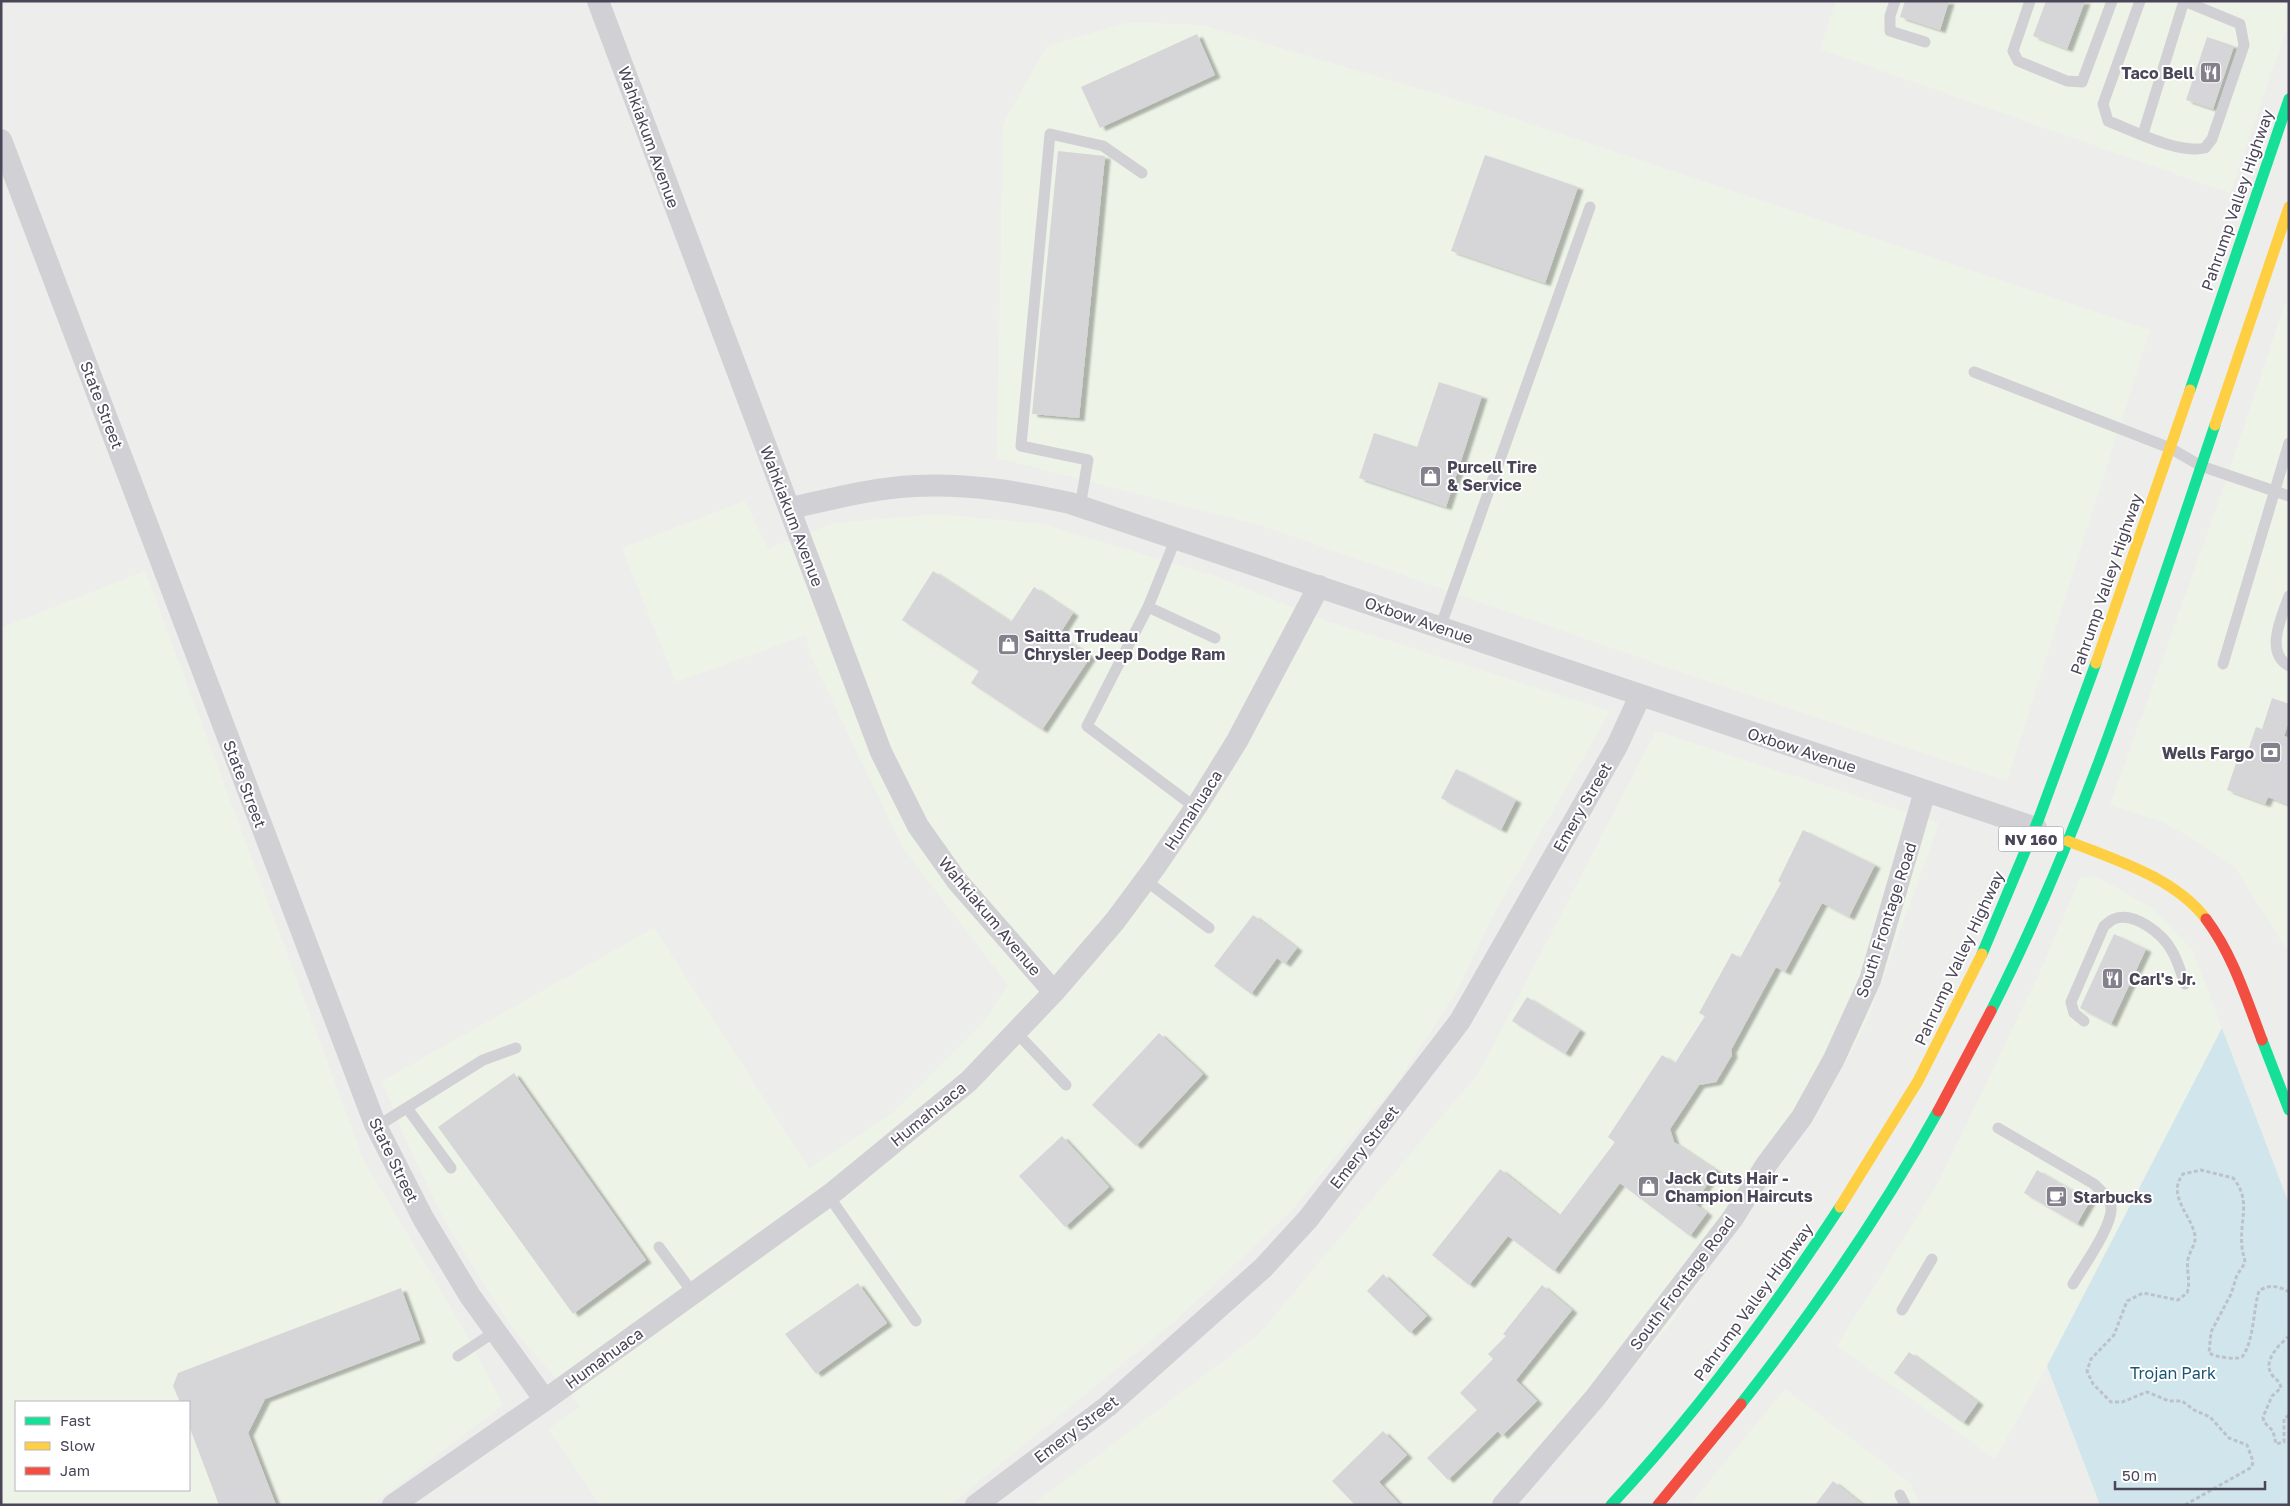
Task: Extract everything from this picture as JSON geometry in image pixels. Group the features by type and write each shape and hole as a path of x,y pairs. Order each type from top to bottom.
{"main road":[{"name":"Pahrump Valley Highway","path":"1617,1503 1684,1422 1784,1291 1865,1172 1966,987 2040,833 2056,778 2114,614 2289,99"},
{"name":"NV 160","path":"1658,1505 1724,1428 1816,1307 1866,1232 1913,1156 1970,1054 2010,975 2098,766 2289,207"},
{"path":"2107,667 2114,614"},
{"path":"2060,826 2063,836 2068,841 2174,889 2202,912 2213,925 2223,939 2234,963 2289,1110"},
{"path":"1970,1054 1997,971"}],"street":[{"name":"Wahkiakum Avenue","path":"598,1 735,369 790,508 880,752 918,826 957,881 1054,992"},
{"name":"State Street","path":"1,140 340,1037 376,1127 423,1218 470,1296 545,1400"},
{"name":"Oxbow Avenue","path":"790,508 864,492 934,486 963,486 1017,492 1080,506 1925,791 2040,833"},
{"name":"Humahuaca","path":"393,1505 545,1400 828,1195 969,1081 1054,992 1145,880 1196,808 1273,677 1319,586"},
{"name":"Emery Street","path":"976,1505 1108,1406 1263,1268 1308,1219 1460,1021 1617,746 1640,696"},
{"name":"South Frontage Road","path":"1503,1505 1595,1398 1733,1218 1766,1165 1802,1117 1834,1059 1870,980 1925,791"}],"lane":[{"path":"1895,1 1890,16 1890,30 1926,42"},
{"path":"2030,1 2013,51 2018,61 2067,81 2082,82 2112,1"},
{"path":"2140,1 2103,104 2108,121 2143,134 2177,146 2197,150 2205,148 2212,139 2244,45 2240,24 2184,1 2143,134"},
{"path":"1080,506 1088,460 1021,446 1050,134 1103,146 1142,173"},
{"path":"1440,628 1590,207"},
{"path":"1974,372 2170,448 2201,466 2289,496"},
{"path":"2223,664 2289,443"},
{"path":"1176,538 1148,607 1087,726 1196,808"},
{"path":"2289,596 2276,634 2277,655 2282,662 2289,666"},
{"path":"1148,607 1215,638"},
{"path":"1145,880 1209,928"},
{"path":"2084,1021 2074,1013 2071,1002 2104,926 2114,919 2128,918 2148,926 2162,937 2172,950 2185,984"},
{"path":"1016,1032 1066,1085"},
{"path":"376,1127 483,1060 516,1048"},
{"path":"407,1108 451,1168"},
{"path":"1998,1128 2094,1184 2106,1196 2111,1207 2109,1221 2074,1284"},
{"path":"828,1195 916,1321"},
{"path":"658,1247 693,1293"},
{"path":"1902,1310 1932,1259"},
{"path":"458,1356 496,1331"}],"path":[{"path":"2185,1505 2252,1467 2253,1461 2248,1445 2229,1438 2210,1417 2194,1410 2179,1400 2169,1400 2146,1392 2122,1402 2111,1402 2095,1386 2087,1371 2091,1359 2114,1335 2127,1301 2144,1293 2178,1300 2187,1294 2190,1278 2188,1260 2195,1242 2195,1235 2178,1199 2179,1181 2183,1174 2201,1170 2226,1175 2238,1184 2244,1198 2242,1248 2245,1263 2237,1275 2231,1294 2211,1332 2209,1352 2218,1357 2226,1356 2237,1359 2242,1357 2254,1324 2254,1311 2259,1290 2270,1286 2281,1287 2289,1292"},
{"path":"2289,1336 2272,1354 2270,1361 2271,1374 2279,1382 2281,1388 2272,1396 2262,1417 2264,1422 2274,1431 2276,1444 2284,1442 2286,1438 2284,1419 2289,1415"}],"shaded area":[{"path":"1836,1 2289,1 2289,3 2285,15 2287,27 2230,193 1820,49"},
{"path":"1129,22 1202,25 1461,101 2150,330 2007,781 1672,669 1263,526 997,458 1003,124 1047,46"},
{"path":"2289,292 2289,952 2234,866 2167,824 2110,805 2217,507"},
{"path":"745,501 768,549 834,523 938,514 1042,524 1215,576 1327,621 1610,711 1489,923 1457,991 1395,1085 1291,1211 1177,1319 950,1505 600,1505 549,1429 580,1406 510,1325 444,1220 410,1149 382,1081 654,928 809,1168 892,1113 983,1023 1008,985 903,848 810,654 806,635 676,682 622,548"},
{"path":"145,571 364,1161 464,1330 503,1405 372,1505 1,1505 1,628"},
{"path":"1656,731 1939,823 1868,1020 1825,1100 1671,1323 1516,1505 1032,1505 1259,1334 1480,1071"},
{"path":"2089,876 2099,878 2155,910 2193,951 2222,1028 2047,1366 1995,1459 1837,1346 1938,1183 2040,972 2080,878"},
{"path":"1785,1389 1910,1483 1920,1505 1690,1505"}],"green space":[{"name":"Trojan Park","path":"2222,1028 2289,1204 2289,1505 2100,1505 2047,1366"}],"building":[{"path":"1905,1 1949,1 1940,30 1900,17"},
{"path":"2046,1 2085,1 2067,49 2033,36"},
{"path":"1197,34 1215,75 1100,128 1081,87"},
{"name":"Taco Bell","path":"2207,37 2234,46 2213,109 2186,100"},
{"path":"1058,151 1105,156 1079,418 1032,414"},
{"path":"1485,155 1578,187 1545,283 1451,251"},
{"path":"1439,382 1482,396 1446,507 1359,478 1374,433 1417,447"},
{"name":"Saitta Trudeau Chrysler Jeep Dodge Ram","path":"933,571 1011,622 1034,587 1073,613 1059,635 1091,656 1042,730 971,683 979,671 902,620"},
{"name":"Wells Fargo","path":"2272,698 2289,704 2289,721 2284,736 2289,738 2289,805 2268,797 2265,804 2227,790 2240,751 2247,753 2256,727 2262,729"},
{"path":"1456,769 1516,800 1501,830 1441,798"},
{"path":"1803,830 1875,865 1849,917 1822,903 1785,972 1776,967 1731,1050 1732,1055 1716,1082 1699,1085 1670,1129 1674,1142 1716,1170 1695,1204 1707,1213 1690,1236 1620,1183 1554,1271 1508,1236 1469,1285 1432,1255 1500,1169 1559,1216 1615,1142 1608,1137 1662,1055 1675,1063 1705,1016 1699,1013 1732,953 1740,958 1781,883 1778,881"},
{"path":"1253,915 1297,948 1285,964 1277,958 1251,994 1214,966"},
{"name":"Carl's Jr.","path":"2114,934 2146,949 2111,1024 2080,1008"},
{"path":"1527,997 1580,1030 1565,1054 1512,1021"},
{"path":"1159,1033 1203,1074 1136,1146 1092,1105"},
{"path":"514,1073 646,1260 573,1314 438,1127"},
{"path":"1062,1136 1109,1187 1065,1227 1019,1176"},
{"name":"Starbucks","path":"2037,1170 2090,1201 2077,1224 2024,1193"},
{"path":"1383,1274 1427,1316 1410,1333 1367,1291"},
{"path":"858,1283 887,1323 816,1374 785,1334"},
{"path":"1542,1285 1572,1310 1516,1380 1537,1401 1502,1436 1498,1431 1448,1480 1427,1458 1477,1410 1460,1393 1493,1359 1488,1354 1506,1336 1503,1334"},
{"path":"401,1288 420,1340 265,1399 248,1433 276,1505 219,1505 190,1429 190,1401 180,1401 173,1386 178,1373"},
{"path":"1909,1352 1978,1402 1963,1423 1894,1373"},
{"path":"1383,1431 1407,1455 1379,1482 1400,1505 1355,1505 1332,1481"},
{"path":"1833,1481 1863,1505 1815,1505"}],"traffic: fast":[{"path":"2190,390 2289,99"},
{"path":"1991,1011 2057,868 2086,796 2140,648 2215,425"},
{"path":"1982,954 2039,818 2096,663"},
{"path":"2262,1040 2289,1110"},
{"path":"1741,1404 1820,1298 1870,1225 1938,1111"},
{"path":"1611,1505 1673,1435 1732,1361 1840,1207"}],"traffic: slow":[{"path":"2215,425 2289,207"},
{"path":"2096,663 2190,390"},
{"path":"2068,841 2143,871 2161,881 2193,904 2206,919"},
{"path":"1840,1207 1918,1081 1982,954"}],"traffic: jam":[{"path":"2206,919 2216,933 2231,962 2262,1040"},
{"path":"1938,1111 1991,1011"},
{"path":"1658,1505 1741,1404"}],"place":[{"name":"Taco Bell","path":"2210,73"},
{"name":"Purcell Tire & Service","path":"1431,476"},
{"name":"Saitta Trudeau Chrysler Jeep Dodge Ram","path":"1008,645"},
{"name":"Wells Fargo","path":"2270,753"},
{"name":"Carl's Jr.","path":"2113,979"},
{"name":"Jack Cuts Hair - Champion Haircuts","path":"1649,1187"},
{"name":"Starbucks","path":"2057,1197"}]}
